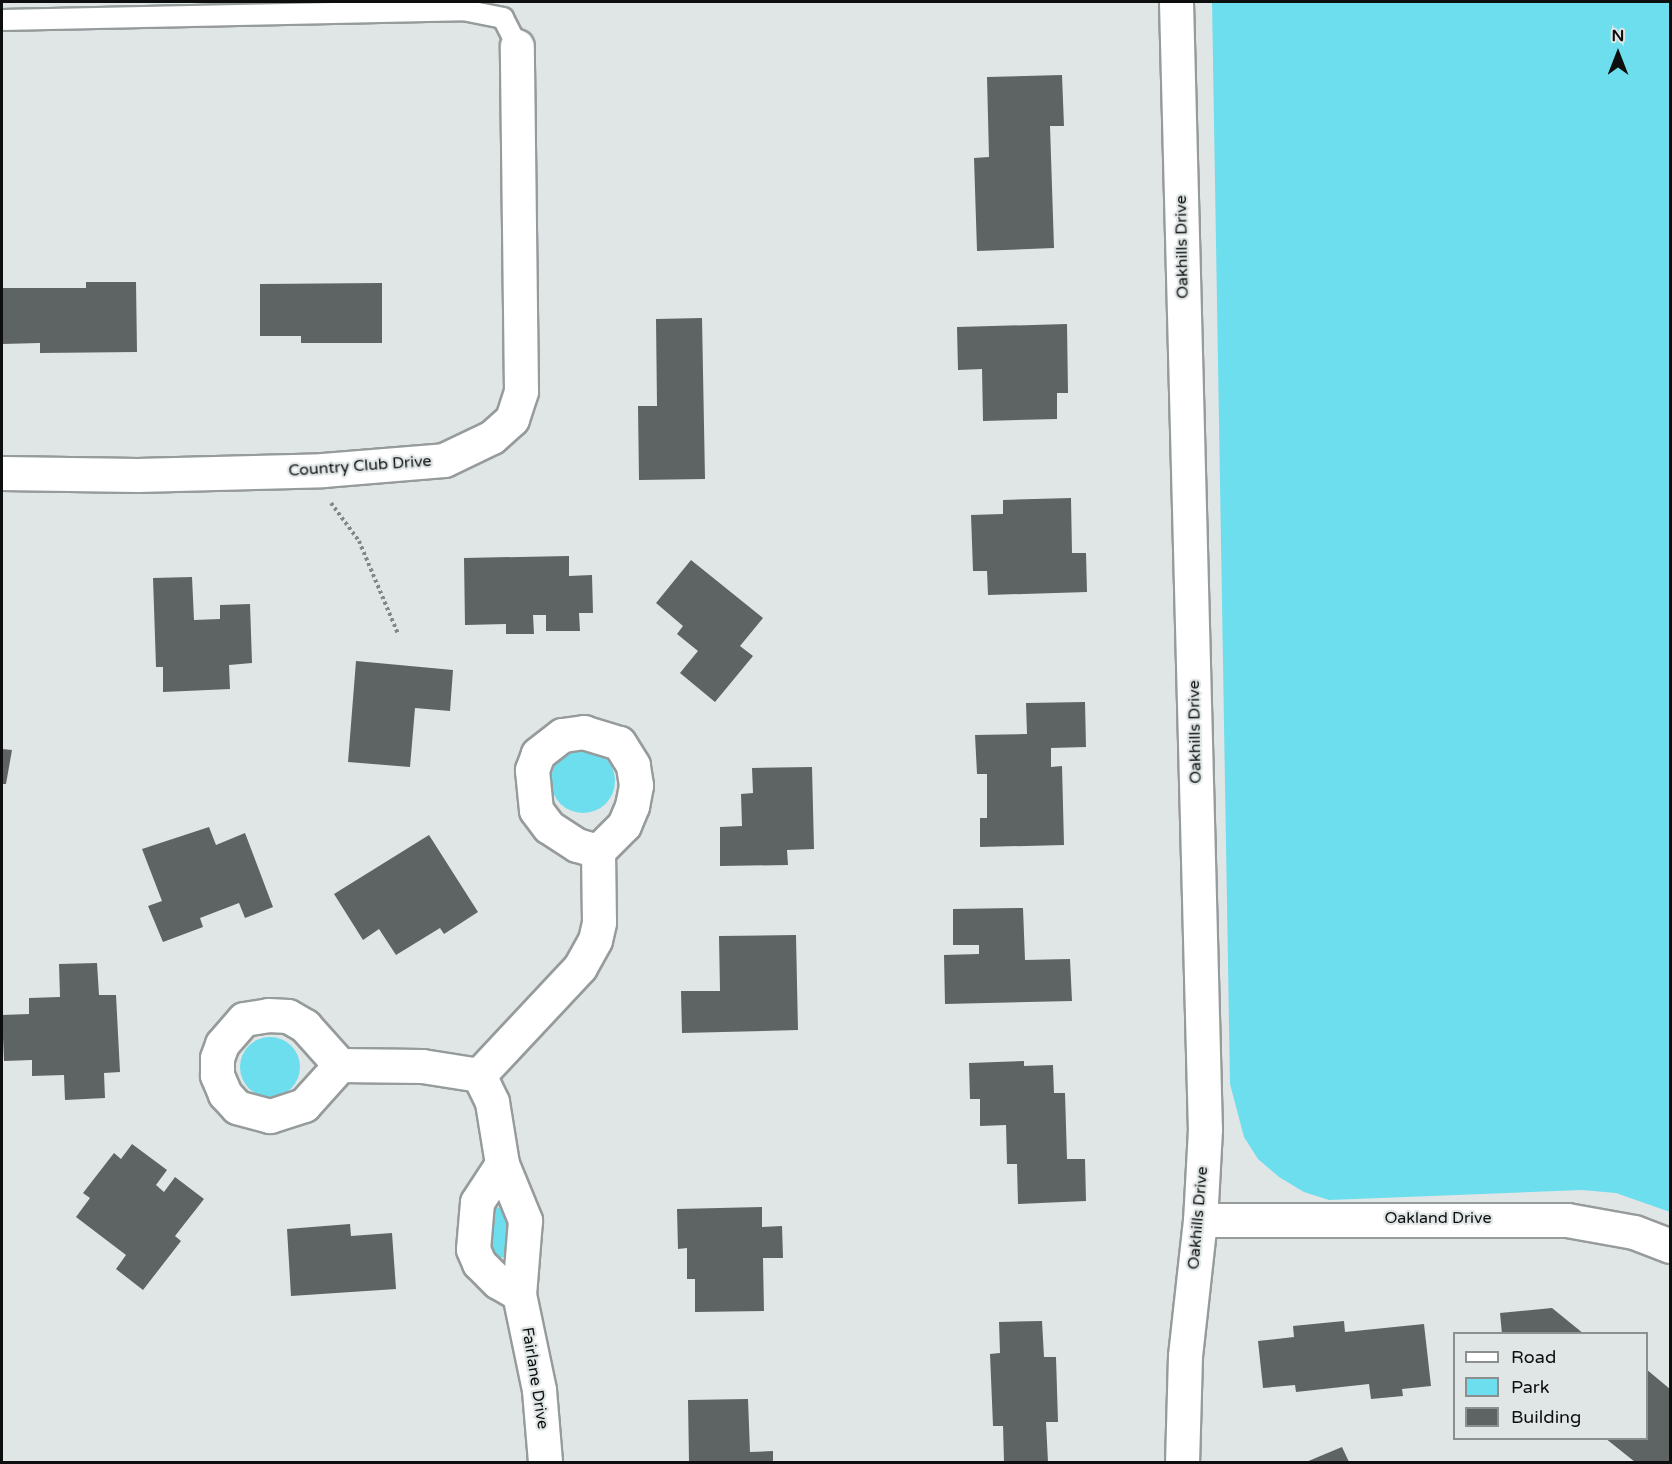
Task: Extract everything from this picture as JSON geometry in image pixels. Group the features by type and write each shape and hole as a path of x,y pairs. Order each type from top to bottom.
{"street":[{"name":"Oakhills Drive","path":"1176,2 1205,1129 1200,1220 1185,1356 1182,1462"},
{"name":"Country Club Drive","path":"2,473 137,475 323,470 444,460 492,437 512,419 521,391 517,46"},
{"path":"340,1065 422,1066 479,1075 580,967 595,940 599,922 598,851"},
{"name":"Fairlane Drive","path":"479,1075 492,1102 502,1164 525,1220 519,1294 539,1390 545,1462"},
{"path":"502,1164 477,1202 473,1249 479,1263 498,1282 519,1294"},
{"name":"Oakland Drive","path":"1200,1220 1567,1220 1634,1232 1671,1246"}],"lane":[{"path":"2,20 463,10 503,18 517,46"}],"path":[{"path":"323,470 331,504 358,542 398,634"}],"green space":[{"path":"1212,2 1670,2 1670,1212 1616,1193 1582,1190 1329,1200 1304,1192 1279,1177 1258,1159 1244,1137 1230,1084"},
{"path":"583,749 595,751 606,758 613,769 615,781 613,793 606,804 595,811 583,813 571,811 560,804 553,793 551,781 553,769 560,758 571,751"},
{"path":"264,1037 276,1037 287,1042 295,1050 300,1067 298,1079 287,1092 276,1097 264,1097 253,1092 245,1084 240,1073 240,1061 245,1050 253,1042"},
{"path":"500,1207 510,1216 509,1256 495,1259 487,1255 489,1211"}],"building":[{"path":"1062,75 1064,126 1050,126 1054,248 977,251 974,158 989,157 987,77"},
{"path":"86,282 136,282 137,352 40,353 40,343 2,344 2,288 86,288"},
{"path":"382,283 382,343 301,343 301,336 260,336 260,284"},
{"path":"702,318 705,479 639,480 638,406 657,406 656,319"},
{"path":"1067,324 1068,393 1057,393 1057,419 983,421 982,369 958,370 957,327"},
{"path":"1071,498 1072,553 1086,553 1087,592 988,595 987,571 973,571 971,515 1003,514 1003,500"},
{"path":"569,556 569,576 592,575 593,613 579,613 580,631 546,631 546,615 533,615 534,634 506,634 506,624 465,625 464,558"},
{"path":"691,560 763,618 740,646 753,656 715,702 680,673 698,651 677,634 683,626 656,603"},
{"path":"192,577 194,620 220,619 220,605 250,604 252,663 229,665 230,689 163,692 163,667 156,667 153,578"},
{"path":"356,661 453,670 450,711 415,708 410,767 348,762"},
{"path":"1085,702 1086,747 1051,748 1051,767 1062,766 1064,845 980,847 980,818 987,818 987,774 977,774 975,735 1027,734 1026,703"},
{"path":"2,749 12,750 6,784 2,784"},
{"path":"812,767 814,849 787,850 788,865 720,866 720,827 742,826 741,794 753,793 752,768"},
{"path":"209,827 216,845 245,833 273,907 245,918 239,903 200,918 203,927 163,942 148,906 162,901 142,849"},
{"path":"429,835 478,912 444,934 440,928 396,955 379,929 363,940 334,894"},
{"path":"1023,908 1025,960 1070,959 1072,1001 945,1004 944,955 979,954 979,945 953,945 953,909"},
{"path":"796,935 798,1030 682,1033 681,991 720,991 719,936"},
{"path":"97,963 99,995 116,995 120,1072 104,1073 105,1098 65,1100 64,1075 32,1076 32,1060 4,1061 2,1015 29,1014 29,998 60,997 59,964"},
{"path":"1024,1061 1024,1066 1053,1065 1054,1093 1065,1093 1067,1159 1085,1159 1086,1201 1018,1204 1017,1164 1007,1164 1006,1125 980,1126 980,1099 970,1099 969,1063"},
{"path":"132,1144 167,1170 156,1185 164,1192 175,1177 204,1199 175,1236 181,1241 143,1290 116,1269 126,1255 76,1217 90,1198 83,1193 114,1153 121,1159"},
{"path":"762,1207 762,1227 782,1226 783,1258 763,1258 764,1311 695,1312 695,1279 687,1279 687,1248 678,1249 677,1209"},
{"path":"350,1224 351,1236 392,1233 396,1289 291,1296 287,1229"},
{"path":"1552,1308 1582,1332 1502,1332 1500,1313"},
{"path":"1042,1321 1044,1357 1056,1357 1058,1422 1046,1422 1048,1462 1004,1462 1003,1426 993,1426 990,1354 1000,1353 999,1322"},
{"path":"1344,1321 1345,1332 1424,1324 1431,1386 1402,1389 1403,1396 1371,1399 1369,1384 1296,1392 1295,1385 1263,1388 1258,1341 1294,1337 1293,1326"},
{"path":"1648,1371 1670,1389 1670,1462 1635,1462 1608,1440 1648,1440"},
{"path":"748,1399 750,1452 773,1451 773,1462 689,1462 688,1400"},
{"path":"1342,1447 1349,1462 1306,1462"}]}
